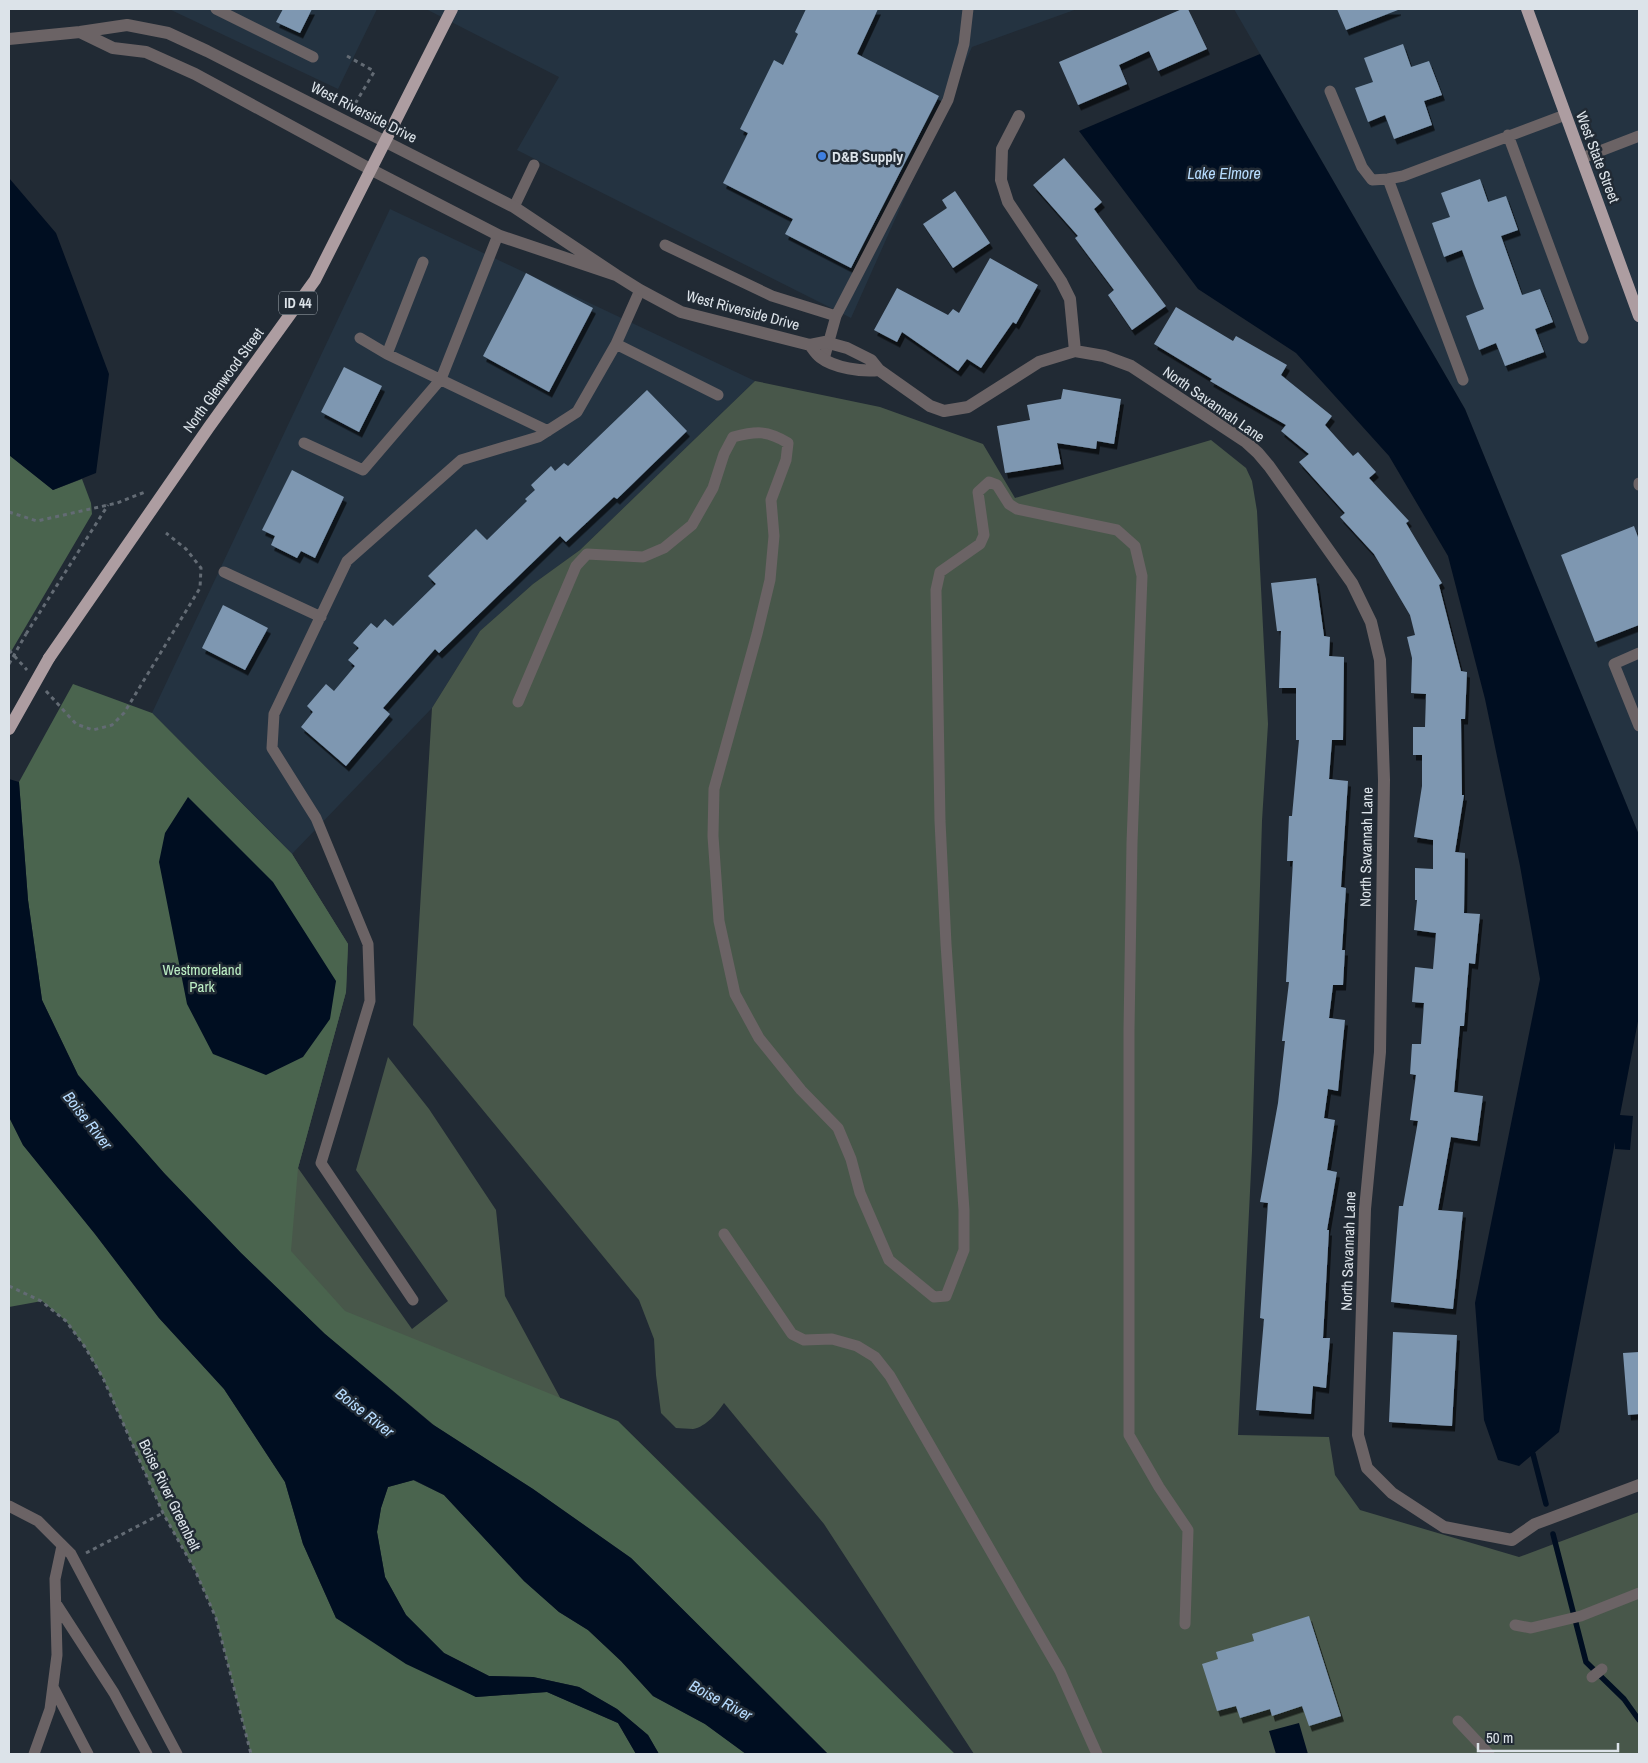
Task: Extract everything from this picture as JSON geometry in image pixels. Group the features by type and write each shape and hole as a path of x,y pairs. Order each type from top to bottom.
{"main road":[{"name":"North Glenwood Street","path":"9,729 49,658 170,483 315,280 452,9"},
{"name":"West State Street","path":"1527,9 1639,316"}],"street":[{"name":"West Riverside Drive","path":"9,39 127,25 168,34 207,51 514,207 616,275 681,312 810,345 825,342 847,348 871,360 879,370 930,406 944,411"},
{"name":"West Riverside Drive","path":"80,32 113,48 146,52 195,74 370,169 498,235 616,275"},
{"path":"1019,116 1002,149 1001,180 1008,202 1061,281 1070,299 1075,351"},
{"name":"West Riverside Drive","path":"810,345 824,359 841,366 866,372 879,370"},
{"name":"North Savannah Lane","path":"944,411 968,407 1039,362 1075,351 1104,356 1131,366 1246,442 1269,466 1352,583 1371,622 1380,660 1384,780 1380,1052 1365,1209 1358,1435 1367,1468 1392,1493 1444,1527 1512,1540 1535,1524 1639,1485"}],"lane":[{"path":"216,9 313,57"},
{"path":"824,359 836,316 948,100 964,44 968,9"},
{"path":"1330,91 1362,167 1372,180 1403,176 1565,115"},
{"path":"1508,135 1583,338"},
{"path":"1582,158 1639,136"},
{"path":"514,207 534,166"},
{"path":"1388,179 1463,380"},
{"path":"304,443 363,470 441,379 498,235"},
{"path":"664,245 772,296 836,316"},
{"path":"388,354 423,262"},
{"path":"413,1300 322,1163 370,1001 368,944 316,818 272,748 274,714 347,561 461,460 538,437 577,412 616,344 640,290"},
{"path":"360,338 388,354 548,431"},
{"path":"616,344 718,395"},
{"path":"518,702 576,566 587,554 643,557 664,548 692,525 713,488 724,454 733,438 755,432 775,435 788,443 786,460 771,500 774,536 770,580 714,789 713,836 719,920 734,994 760,1038 801,1090 838,1128 851,1159 860,1193 889,1260 934,1297 946,1296 964,1250 964,1210 946,944 940,821 936,590 940,572 980,544 984,535 978,492 989,482 998,485 1009,504 1017,509 1117,530 1135,546 1142,576 1132,844 1129,1050 1129,1435 1159,1487 1188,1530 1185,1624"},
{"path":"224,572 321,617"},
{"path":"1639,653 1614,664 1639,726"},
{"path":"724,1234 792,1334 804,1340 832,1339 857,1346 876,1357 890,1376 1060,1671 1097,1754"},
{"path":"9,1506 38,1521 74,1559 177,1754"},
{"path":"34,1754 50,1709 53,1687 57,1655 55,1579 62,1546"},
{"path":"1515,1625 1531,1628 1582,1616 1639,1593"},
{"path":"56,1603 114,1693 147,1754"},
{"path":"1592,1677 1602,1669"},
{"path":"53,1687 88,1754"},
{"path":"1458,1721 1489,1754"}],"path":[{"path":"347,56 374,72 352,110"},
{"path":"9,512 37,521 108,504 170,483"},
{"path":"9,664 108,504"},
{"path":"45,691 76,724 94,730 112,725 124,714 200,588 201,568 186,549 166,533"},
{"path":"9,650 33,677"},
{"name":"Boise River Greenbelt","path":"9,1286 41,1301 66,1321 85,1347 103,1378 163,1513 196,1570 216,1618 251,1754"},
{"path":"74,1559 163,1513"}],"shaded area":[{"path":"169,9 377,9 338,89"},
{"path":"426,9 1077,9 972,47 851,318 517,150 559,77"},
{"path":"1234,9 1639,9 1639,835 1465,409"},
{"path":"390,209 755,381 580,550 533,584 480,631 432,708 292,854 152,713"}],"green space":[{"path":"755,381 880,407 983,444 1015,498 1211,440 1246,468 1252,481 1257,511 1268,724 1262,821 1252,1151 1238,1435 1329,1437 1335,1475 1360,1510 1519,1557 1639,1512 1639,1754 974,1754 824,1524 724,1403 707,1422 693,1429 676,1428 661,1413 654,1339 639,1300 413,1025 432,708 480,631 533,584 580,550"},
{"path":"9,455 53,490 82,479 91,503 92,514 9,655"},
{"name":"Westmoreland Park","path":"73,684 152,713 292,854 348,944 346,992 298,1168 291,1251 345,1311 618,1421 955,1754 828,1754 631,1558 533,1489 435,1426 325,1334 241,1253 164,1173 78,1075 42,1000 28,900 19,782"},
{"name":"Westmoreland Park","path":"152,713 292,854 348,944 346,992 298,1168 412,1329 448,1301 356,1170 388,1057 429,1109 496,1210 505,1296 641,1547 293,1291 96,785"},
{"path":"9,1117 23,1145 95,1234 159,1318 224,1389 285,1482 303,1544 336,1618 476,1697 547,1692 618,1723 636,1754 251,1754 216,1618 195,1570 163,1513 103,1378 85,1347 66,1321 42,1301 9,1307"},
{"path":"413,1480 444,1495 524,1581 559,1612 588,1630 621,1661 653,1696 705,1724 746,1754 659,1754 648,1735 617,1709 579,1687 533,1677 489,1676 444,1653 406,1615 385,1577 377,1532 381,1508 388,1487"}],"water":[{"name":"Lake Elmore","path":"1260,54 1465,409 1639,835 1639,1016 1620,1115 1633,1116 1630,1150 1615,1149 1615,1142 1559,1432 1519,1466 1498,1460 1484,1420 1475,1303 1540,979 1520,866 1485,699 1448,556 1389,456 1296,353 1198,289 1079,131"},
{"path":"9,178 56,233 109,374 96,473 53,490 9,455"},
{"name":"Boise River","path":"9,779 19,782 28,900 42,1000 78,1075 164,1173 241,1253 325,1334 432,1424 533,1489 631,1558 828,1754 746,1754 705,1724 653,1696 621,1661 588,1630 559,1612 524,1581 444,1495 414,1480 388,1487 381,1508 377,1532 385,1577 406,1615 444,1653 489,1676 533,1677 579,1687 617,1709 648,1735 659,1754 636,1754 618,1723 547,1692 476,1697 406,1664 336,1618 303,1544 285,1482 224,1389 159,1318 95,1234 23,1145 9,1117"},
{"path":"188,797 273,882 336,981 330,1019 303,1057 266,1075 213,1054 187,1004 159,862 165,833"},
{"path":"1299,1723 1308,1754 1276,1754 1269,1731"}],"building":[{"path":"283,9 312,9 300,33 276,22"},
{"name":"D&B Supply","path":"806,9 878,9 857,54 939,96 851,268 785,234 793,219 723,183 748,133 740,129 774,60 783,65 798,34 795,32"},
{"path":"1182,9 1188,9 1207,49 1158,71 1149,51 1119,65 1127,84 1078,105 1059,62"},
{"path":"1337,9 1398,9 1398,10 1346,30"},
{"path":"1403,44 1411,67 1429,61 1442,95 1424,101 1432,125 1394,139 1385,115 1368,122 1355,88 1373,82 1364,58"},
{"path":"1064,158 1102,202 1094,209 1166,306 1132,330 1108,295 1114,290 1075,238 1078,236 1033,185"},
{"path":"1480,179 1488,202 1506,196 1518,230 1501,236 1522,295 1540,289 1553,322 1535,329 1544,352 1505,366 1496,343 1479,350 1466,316 1484,309 1462,250 1444,257 1432,223 1450,217 1441,193"},
{"path":"955,191 990,243 953,268 923,224 947,208 942,200"},
{"path":"990,258 1038,285 1016,324 1013,322 981,368 967,359 958,371 902,332 897,342 874,330 897,288 948,315 953,309 959,313"},
{"path":"526,273 593,308 549,392 483,356"},
{"path":"1176,307 1233,341 1236,336 1287,365 1281,375 1332,416 1325,425 1353,456 1358,452 1376,472 1369,478 1409,521 1406,523 1442,583 1439,585 1461,671 1467,672 1465,719 1461,719 1462,795 1464,795 1455,852 1465,853 1464,913 1480,914 1475,964 1469,963 1464,1026 1460,1026 1454,1092 1483,1096 1477,1141 1451,1137 1438,1210 1463,1212 1453,1309 1391,1302 1399,1206 1403,1206 1418,1121 1410,1120 1416,1075 1410,1074 1412,1044 1421,1044 1424,1003 1412,1002 1415,967 1433,969 1436,933 1414,930 1417,900 1415,900 1415,868 1433,869 1433,840 1414,837 1422,786 1422,755 1413,755 1413,727 1425,727 1426,694 1411,693 1412,658 1407,637 1415,635 1410,615 1374,554 1340,517 1345,513 1299,462 1309,454 1281,431 1286,425 1210,381 1212,379 1154,344"},
{"path":"344,367 382,386 359,432 321,412"},
{"path":"1063,389 1121,399 1114,444 1097,441 1096,449 1057,443 1061,464 1005,473 997,426 1030,420 1027,405 1061,399"},
{"path":"647,390 687,431 617,499 614,497 566,542 560,536 439,653 435,649 383,708 390,714 346,766 301,727 313,712 307,706 326,684 334,691 355,666 348,660 359,648 353,643 371,623 377,628 385,619 393,626 436,584 428,576 476,529 487,540 527,501 525,499 535,490 531,485 551,466 555,471 564,463 568,466"},
{"path":"292,470 344,497 315,558 301,551 297,558 271,545 275,536 262,530"},
{"path":"1634,526 1639,540 1639,625 1595,642 1561,555"},
{"path":"1316,578 1324,636 1330,637 1329,656 1344,657 1343,740 1332,740 1329,779 1348,781 1341,887 1346,888 1342,950 1345,950 1343,985 1333,985 1329,1018 1345,1020 1338,1091 1328,1089 1324,1118 1335,1120 1327,1170 1337,1172 1327,1230 1329,1230 1323,1338 1330,1338 1326,1388 1313,1386 1311,1414 1256,1410 1264,1319 1260,1318 1268,1203 1260,1202 1278,1103 1285,1041 1282,1041 1289,982 1286,982 1293,861 1287,861 1289,816 1292,816 1299,740 1296,740 1296,688 1279,688 1281,631 1277,631 1271,583"},
{"path":"223,605 268,628 245,670 202,648"},
{"path":"1393,1332 1457,1335 1452,1426 1389,1422"},
{"path":"1639,1352 1639,1414 1628,1415 1623,1353"},
{"path":"1309,1616 1341,1716 1309,1726 1302,1706 1272,1716 1270,1709 1240,1718 1236,1706 1217,1711 1202,1664 1218,1659 1216,1652 1254,1641 1252,1634"}],"waterway":[{"path":"1533,1454 1546,1504"},
{"path":"1553,1534 1586,1662 1624,1699 1639,1720"}],"place":[{"name":"D&B Supply","path":"822,156"}]}
